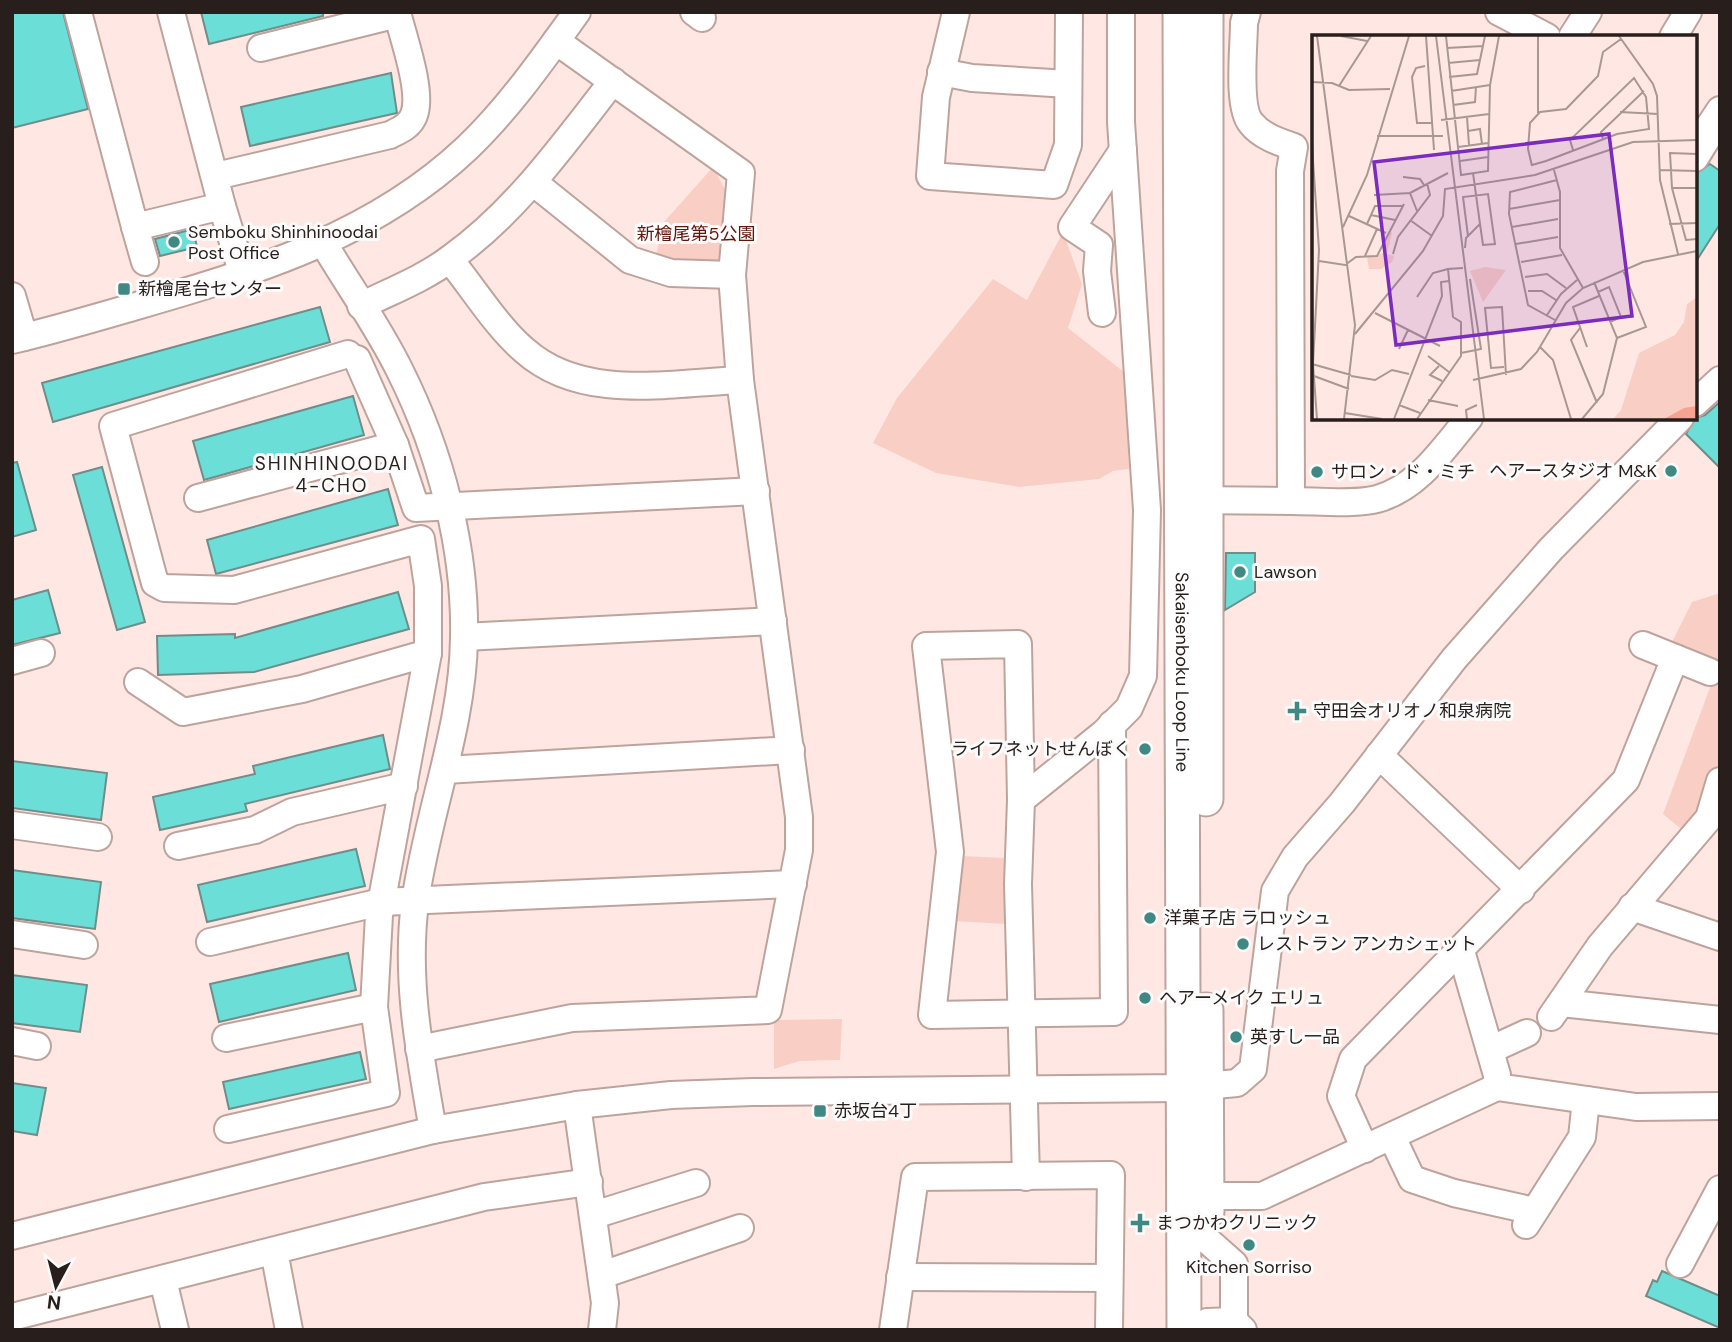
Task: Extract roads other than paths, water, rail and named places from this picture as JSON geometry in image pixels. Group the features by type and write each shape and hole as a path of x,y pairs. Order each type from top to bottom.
{"main road":[{"name":"Sakaisenboku Loop Line","path":"1180,12 1194,500"},
{"name":"Sakaisenboku Loop Line","path":"1206,12 1194,500 1194,1087 1215,1326"},
{"name":"Sakaisenboku Loop Line","path":"1194,1087 1207,1196 1207,1240 1215,1326"}],"street":[{"path":"78,12 145,262"},
{"path":"171,12 243,275"},
{"path":"12,296 18,339 243,275 324,244 379,214 467,148 507,106 577,12"},
{"path":"956,12 941,72 930,176 1054,185 1068,145 1069,12"},
{"path":"1021,800 1129,708 1143,676 1147,528 1123,150 1121,12"},
{"path":"1247,12 1244,23 1244,104 1250,122 1270,139 1304,148 1290,171 1302,413 1291,501"},
{"path":"1499,12 1538,29"},
{"path":"1573,35 1588,12"},
{"path":"1674,35 1688,12"},
{"path":"216,176 390,135 407,127 415,113 416,91 398,13 261,48"},
{"path":"419,1049 572,1017 768,1010 799,850 799,817 740,380 732,275 741,173 556,41"},
{"path":"941,72 972,78 1068,84"},
{"path":"361,306 450,260 493,224 533,182 613,81"},
{"path":"1705,140 1720,110"},
{"path":"1102,313 1097,271 1099,246 1072,228 1123,150"},
{"path":"533,182 630,260 671,273 732,275"},
{"path":"135,227 222,206"},
{"path":"324,244 400,372 441,475 459,559 464,637 461,680 415,902 411,959 419,1049 433,1130"},
{"path":"450,260 522,349 545,366 573,379 608,385 740,380"},
{"path":"228,1129 386,1093 374,1007 381,902 428,653 428,586 421,539 233,590 164,588 156,583 113,426 353,356 395,445 416,508 756,491"},
{"path":"1697,401 1720,380"},
{"path":"12,1236 433,1130 577,1105 671,1095 753,1092 1194,1087 1237,1083 1253,1069 1275,891 1295,858 1454,659 1542,559 1678,420"},
{"path":"1194,500 1376,500 1405,487 1427,468 1461,421"},
{"path":"198,498 395,445"},
{"path":"464,637 774,621"},
{"path":"1026,1177 1025,1089 1021,1013 1018,884 1021,800 1018,644 926,646 950,852 932,1015 1021,1013 1114,1012 1112,724"},
{"path":"1643,645 1710,672"},
{"path":"12,662 41,653"},
{"path":"138,682 183,712 302,689 428,653"},
{"path":"1366,1149 1340,1096 1353,1059 1521,890 1633,788 1675,659"},
{"path":"444,770 790,750"},
{"path":"1379,755 1521,890"},
{"path":"1720,781 1715,821 1632,907 1556,1010 1720,1020"},
{"path":"178,846 255,830 292,812 404,786"},
{"path":"12,825 98,837"},
{"path":"210,942 381,902 793,884"},
{"path":"1632,907 1720,937"},
{"path":"12,934 84,945"},
{"path":"1461,951 1497,1075 1497,1087"},
{"path":"226,1038 374,1007"},
{"path":"1490,1050 1527,1033"},
{"path":"1207,1196 1262,1196 1497,1087 1636,1107 1702,1100"},
{"path":"1392,1137 1412,1179 1530,1219 1582,1138 1586,1100"},
{"path":"577,1105 606,1303 603,1330"},
{"path":"893,1330 915,1177 1111,1175 1109,1330"},
{"path":"12,1317 52,1319 163,1280 484,1197 589,1182"},
{"path":"594,1215 696,1183"},
{"path":"1679,1264 1720,1189"},
{"path":"602,1275 740,1228"},
{"path":"274,1251 289,1330"},
{"path":"900,1277 1108,1278"},
{"path":"163,1280 176,1330"}],"place":[{"name":"Semboku Shinhinoodai Post Office","path":"174,242"},
{"name":"新檜尾台センター","path":"124,289"},
{"name":"ヘアースタジオ M&K","path":"1671,471"},
{"name":"サロン・ド・ミチ","path":"1317,472"},
{"name":"Lawson","path":"1240,572"},
{"name":"守田会オリオノ和泉病院","path":"1297,711"},
{"name":"ライフネットせんぼく","path":"1145,749"},
{"name":"洋菓子店 ラロッシュ","path":"1150,918"},
{"name":"レストラン アンカシェット","path":"1243,944"},
{"name":"ヘアーメイク エリュ","path":"1145,998"},
{"name":"英すし一品","path":"1236,1037"},
{"name":"赤坂台4丁","path":"820,1111"},
{"name":"まつかわクリニック","path":"1140,1223"},
{"name":"Kitchen Sorriso","path":"1249,1245"}],"district":[{"name":"SHINHINOODAI 4-CHO","path":"332,474"}],"park label":[{"name":"新檜尾第5公園","path":"696,234"}]}
